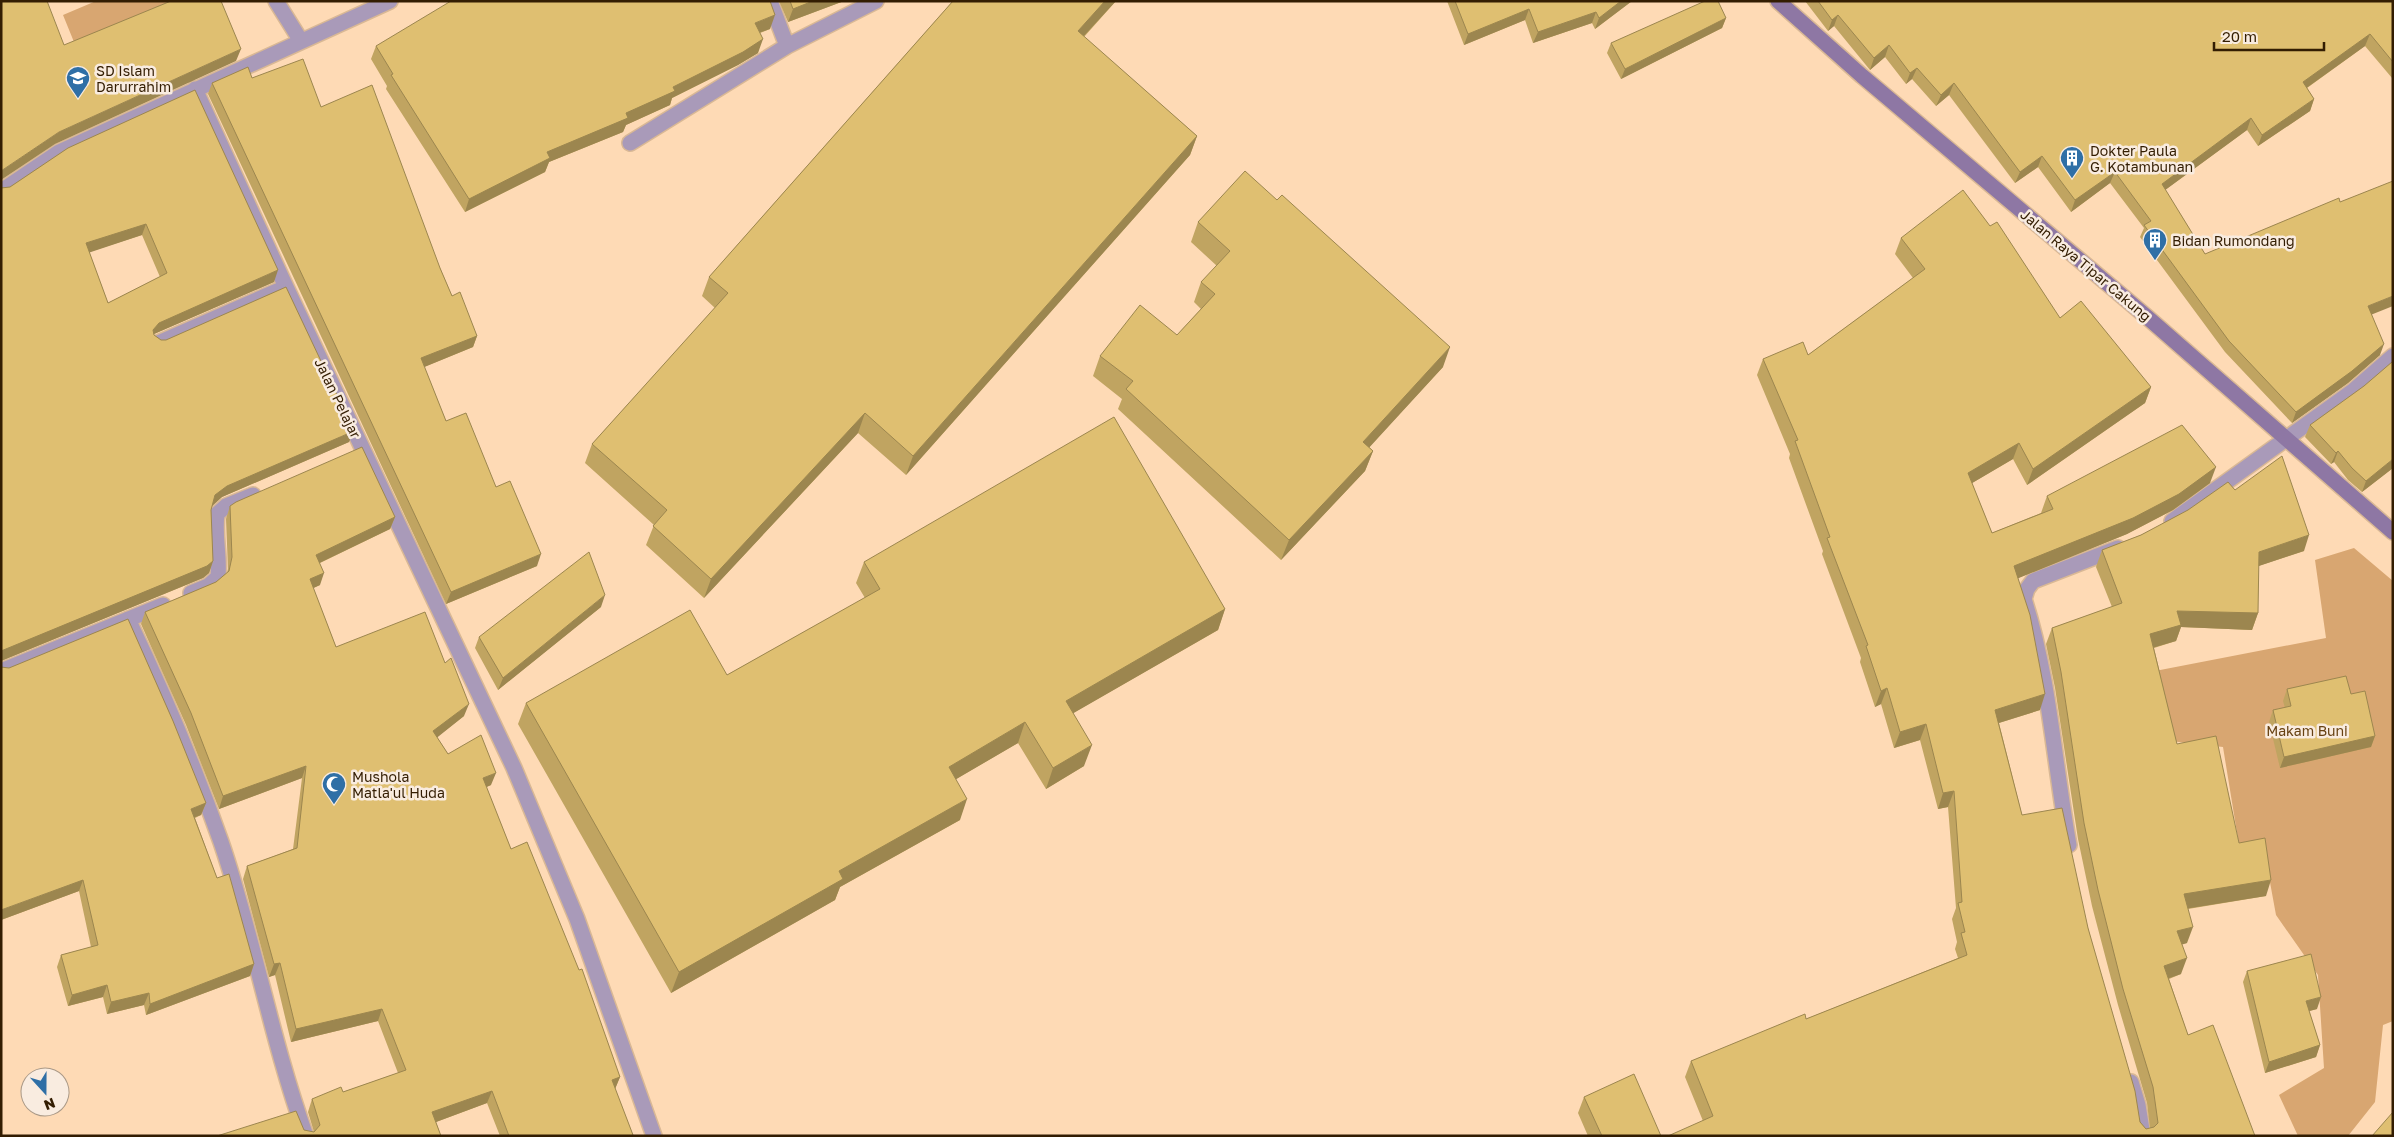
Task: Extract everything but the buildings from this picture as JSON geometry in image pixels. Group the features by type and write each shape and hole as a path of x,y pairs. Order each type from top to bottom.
{"street":[{"path":"276,1 301,42"},
{"path":"1,191 59,152 390,1"},
{"path":"770,1 788,46"},
{"path":"630,143 788,46 876,1"},
{"name":"Jalan Raya Tipar Cakung","path":"1778,1 1862,76 2134,305 2393,532"},
{"name":"Jalan Pelajar","path":"195,89 362,448 344,455"},
{"path":"158,343 286,287"},
{"path":"2155,530 2186,512 2354,390 2393,356"},
{"path":"362,448 514,768 577,919 654,1136"},
{"path":"1,671 208,586 218,577 219,566 214,532 217,514 226,506 263,491"},
{"path":"2072,860 2053,750 2044,676 2024,600 2027,589 2033,581 2131,543"},
{"path":"128,619 171,710 221,843 266,997 294,1104 306,1136"},
{"path":"2126,1068 2138,1106 2142,1136"}],"green space":[{"path":"96,1 180,1 85,69 63,15"},
{"name":"Makam Buni","path":"2354,548 2393,581 2393,1021 2383,1025 2375,1102 2348,1136 2298,1136 2279,1095 2324,1068 2318,975 2276,915 2265,855 2239,845 2223,747 2170,741 2155,671 2326,638 2315,560"}],"place":[{"name":"SD Islam Darurrahim","path":"78,99"},
{"name":"Dokter Paula G. Kotambunan","path":"2072,179"},
{"name":"Bidan Rumondang","path":"2155,261"},
{"name":"Mushola Matla'ul Huda","path":"334,805"}]}
